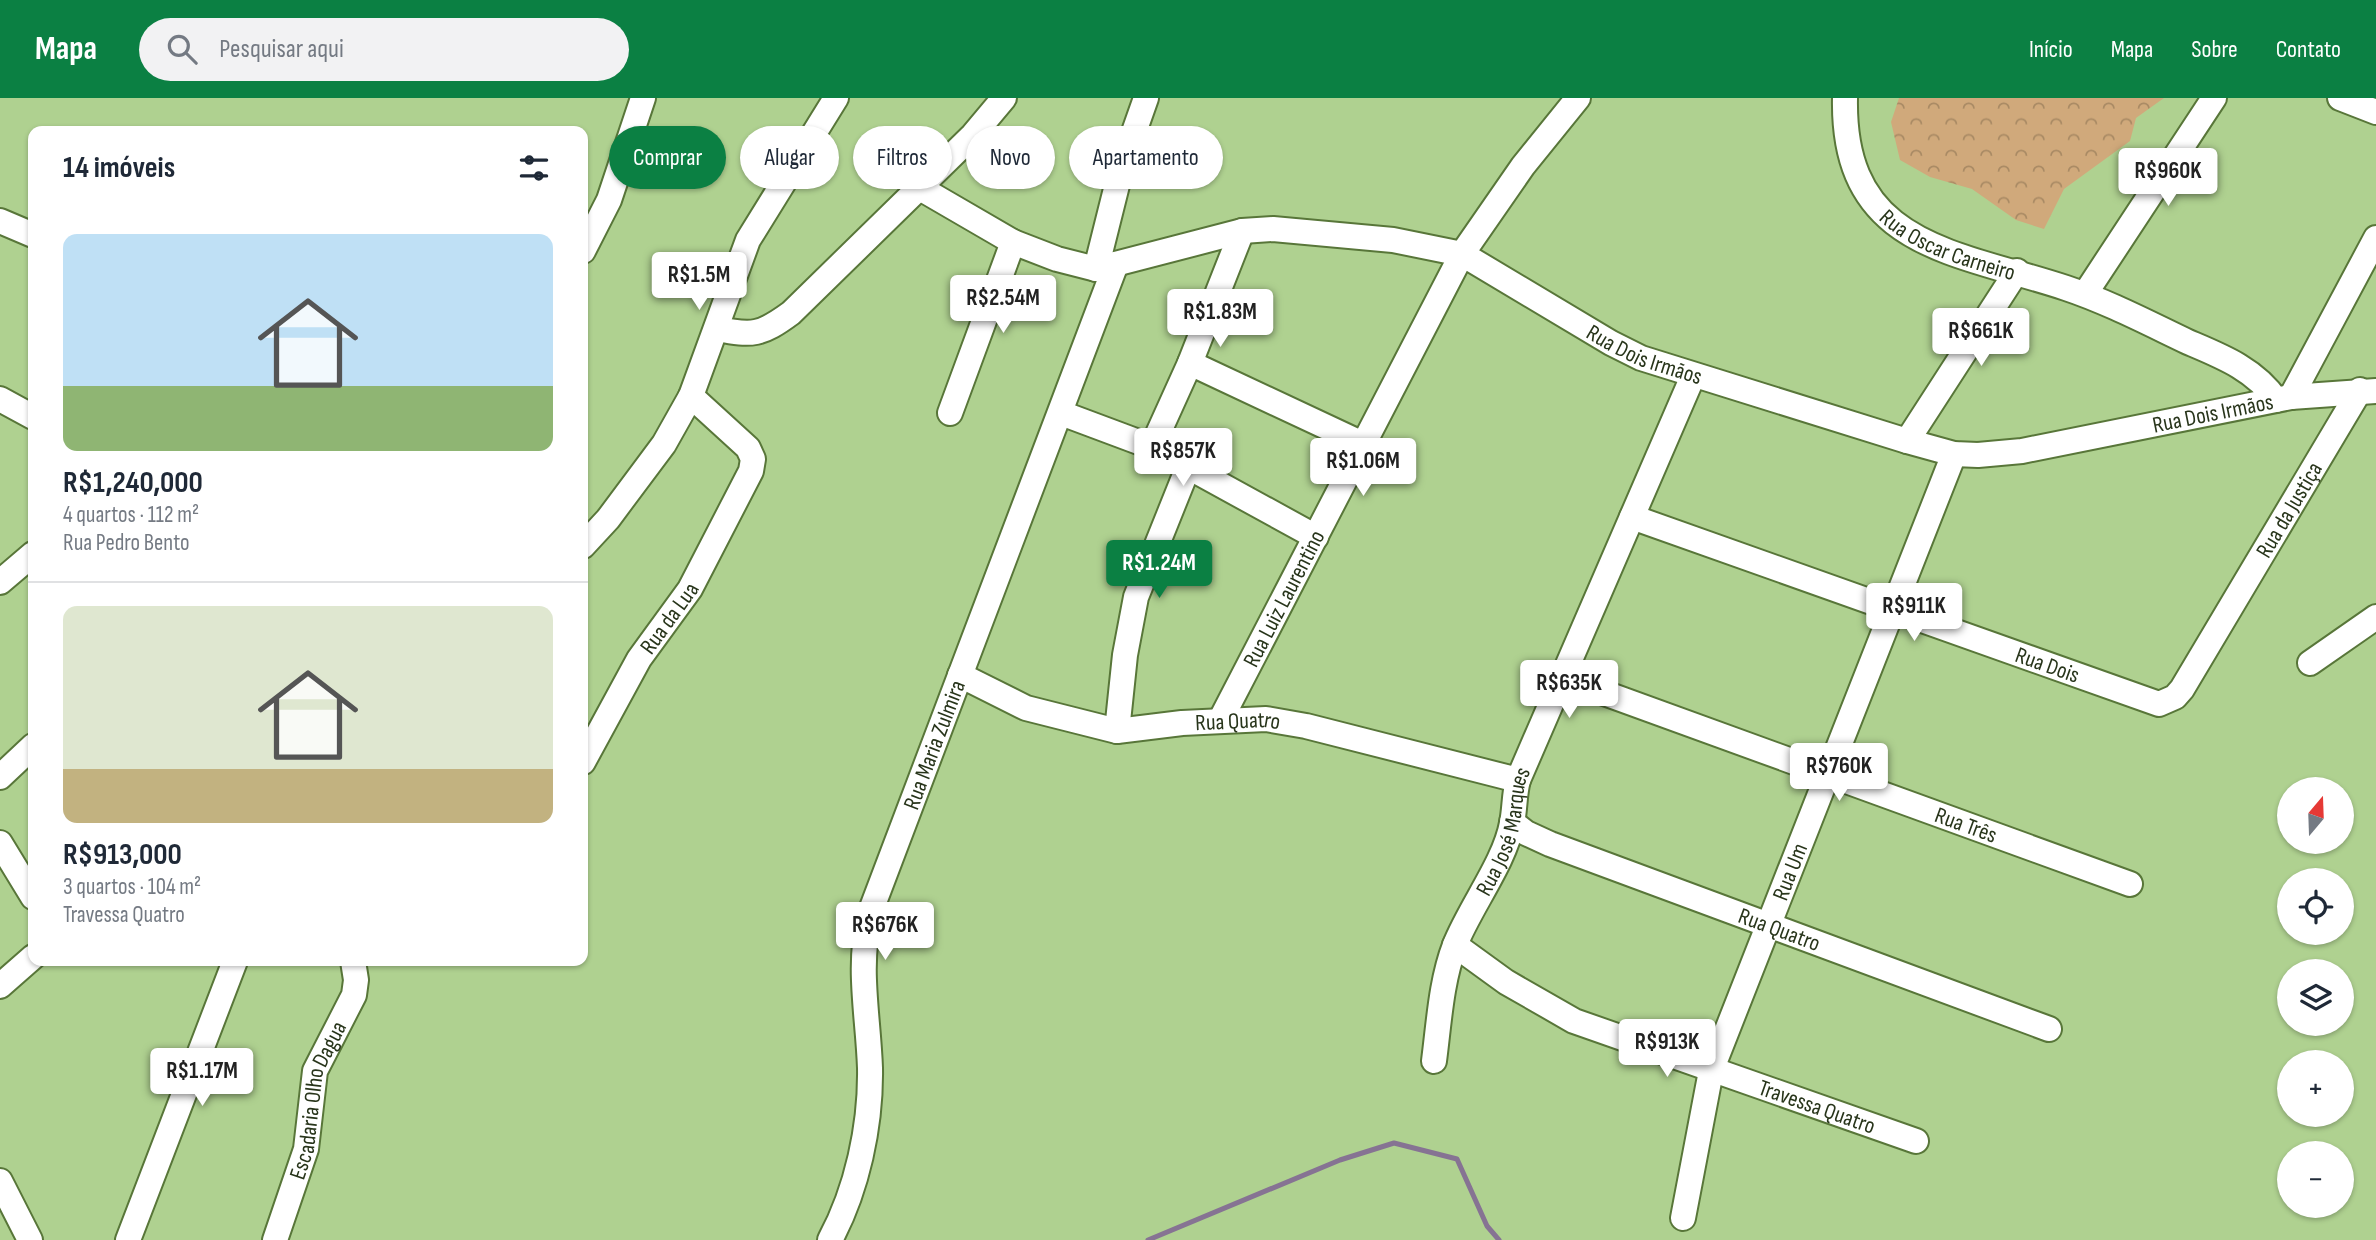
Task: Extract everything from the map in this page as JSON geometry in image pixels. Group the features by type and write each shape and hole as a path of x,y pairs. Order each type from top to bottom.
{"street":[{"path":"588,241 609,200 643,98"},
{"path":"588,541 608,519 657,453 691,396 748,240 836,98"},
{"path":"952,157 982,127 1004,98"},
{"name":"Rua Maria Zulmira","path":"831,1240 845,1211 859,1160 867,1111 870,1071 862,981 864,941 870,913 1061,413 1106,266 1121,169 1146,98"},
{"name":"Rua Luiz Laurentino","path":"1220,719 1365,445 1462,254 1523,166 1578,98"},
{"name":"Rua Oscar Carneiro","path":"1845,98 1845,118 1858,179 1870,201 1902,230 1925,241 2085,294 2241,367 2284,398"},
{"path":"2085,294 2214,98"},
{"path":"2340,98 2376,112"},
{"path":"717,329 752,335 777,323 919,189"},
{"name":"Rua Dois Irmãos","path":"922,189 1013,242 1058,259 1106,266 1242,231 1333,233 1462,254 1611,344 1641,358 1954,454 2022,451 2284,398"},
{"path":"0,220 28,233"},
{"path":"1153,447 1190,363 1242,231"},
{"path":"2284,398 2376,238"},
{"path":"950,413 1013,242"},
{"path":"1907,441 2017,271"},
{"path":"1190,363 1365,445"},
{"name":"Rua José Marques","path":"1434,1061 1446,978 1455,945 1513,822 1513,801 1518,780 1693,376"},
{"name":"Rua da Justiça","path":"2284,398 2368,391"},
{"name":"Rua da Justiça","path":"2182,688 2368,391"},
{"name":"Rua da Lua","path":"588,753 639,659 690,589 751,471 752,459 748,448 691,396"},
{"path":"0,399 28,414"},
{"path":"1061,413 1153,447 1317,537"},
{"name":"Rua Um","path":"1683,1218 1712,1071 1954,454"},
{"path":"1117,731 1126,645 1136,597 1189,465"},
{"name":"Rua Dois","path":"1632,517 2148,702 2164,703 2182,688"},
{"path":"0,582 28,558"},
{"path":"2310,663 2376,617"},
{"name":"Rua Quatro","path":"960,675 1026,708 1062,720 1117,731 1249,717 1286,721 1518,780"},
{"name":"Rua Três","path":"1563,678 2130,884"},
{"path":"0,776 28,751"},
{"name":"Rua Quatro","path":"1513,822 1526,833 1550,844 2049,1029"},
{"path":"0,843 28,889"},
{"name":"Travessa Quatro","path":"1455,945 1506,982 1574,1021 1916,1141"},
{"path":"0,986 28,961"},
{"path":"128,1240 233,966"},
{"name":"Escadaria Olho Dagua","path":"275,1240 306,1149 315,1070 354,995 356,980 354,966"},
{"path":"0,1181 30,1240"}],"green space":[{"path":"1899,98 2164,98 2136,118 2130,141 2064,189 2044,229 2016,220 1972,189 1930,177 1900,160 1891,122"}],"waterway":[{"path":"1148,1240 1340,1160 1394,1143 1457,1159 1487,1226 1499,1240"}]}
